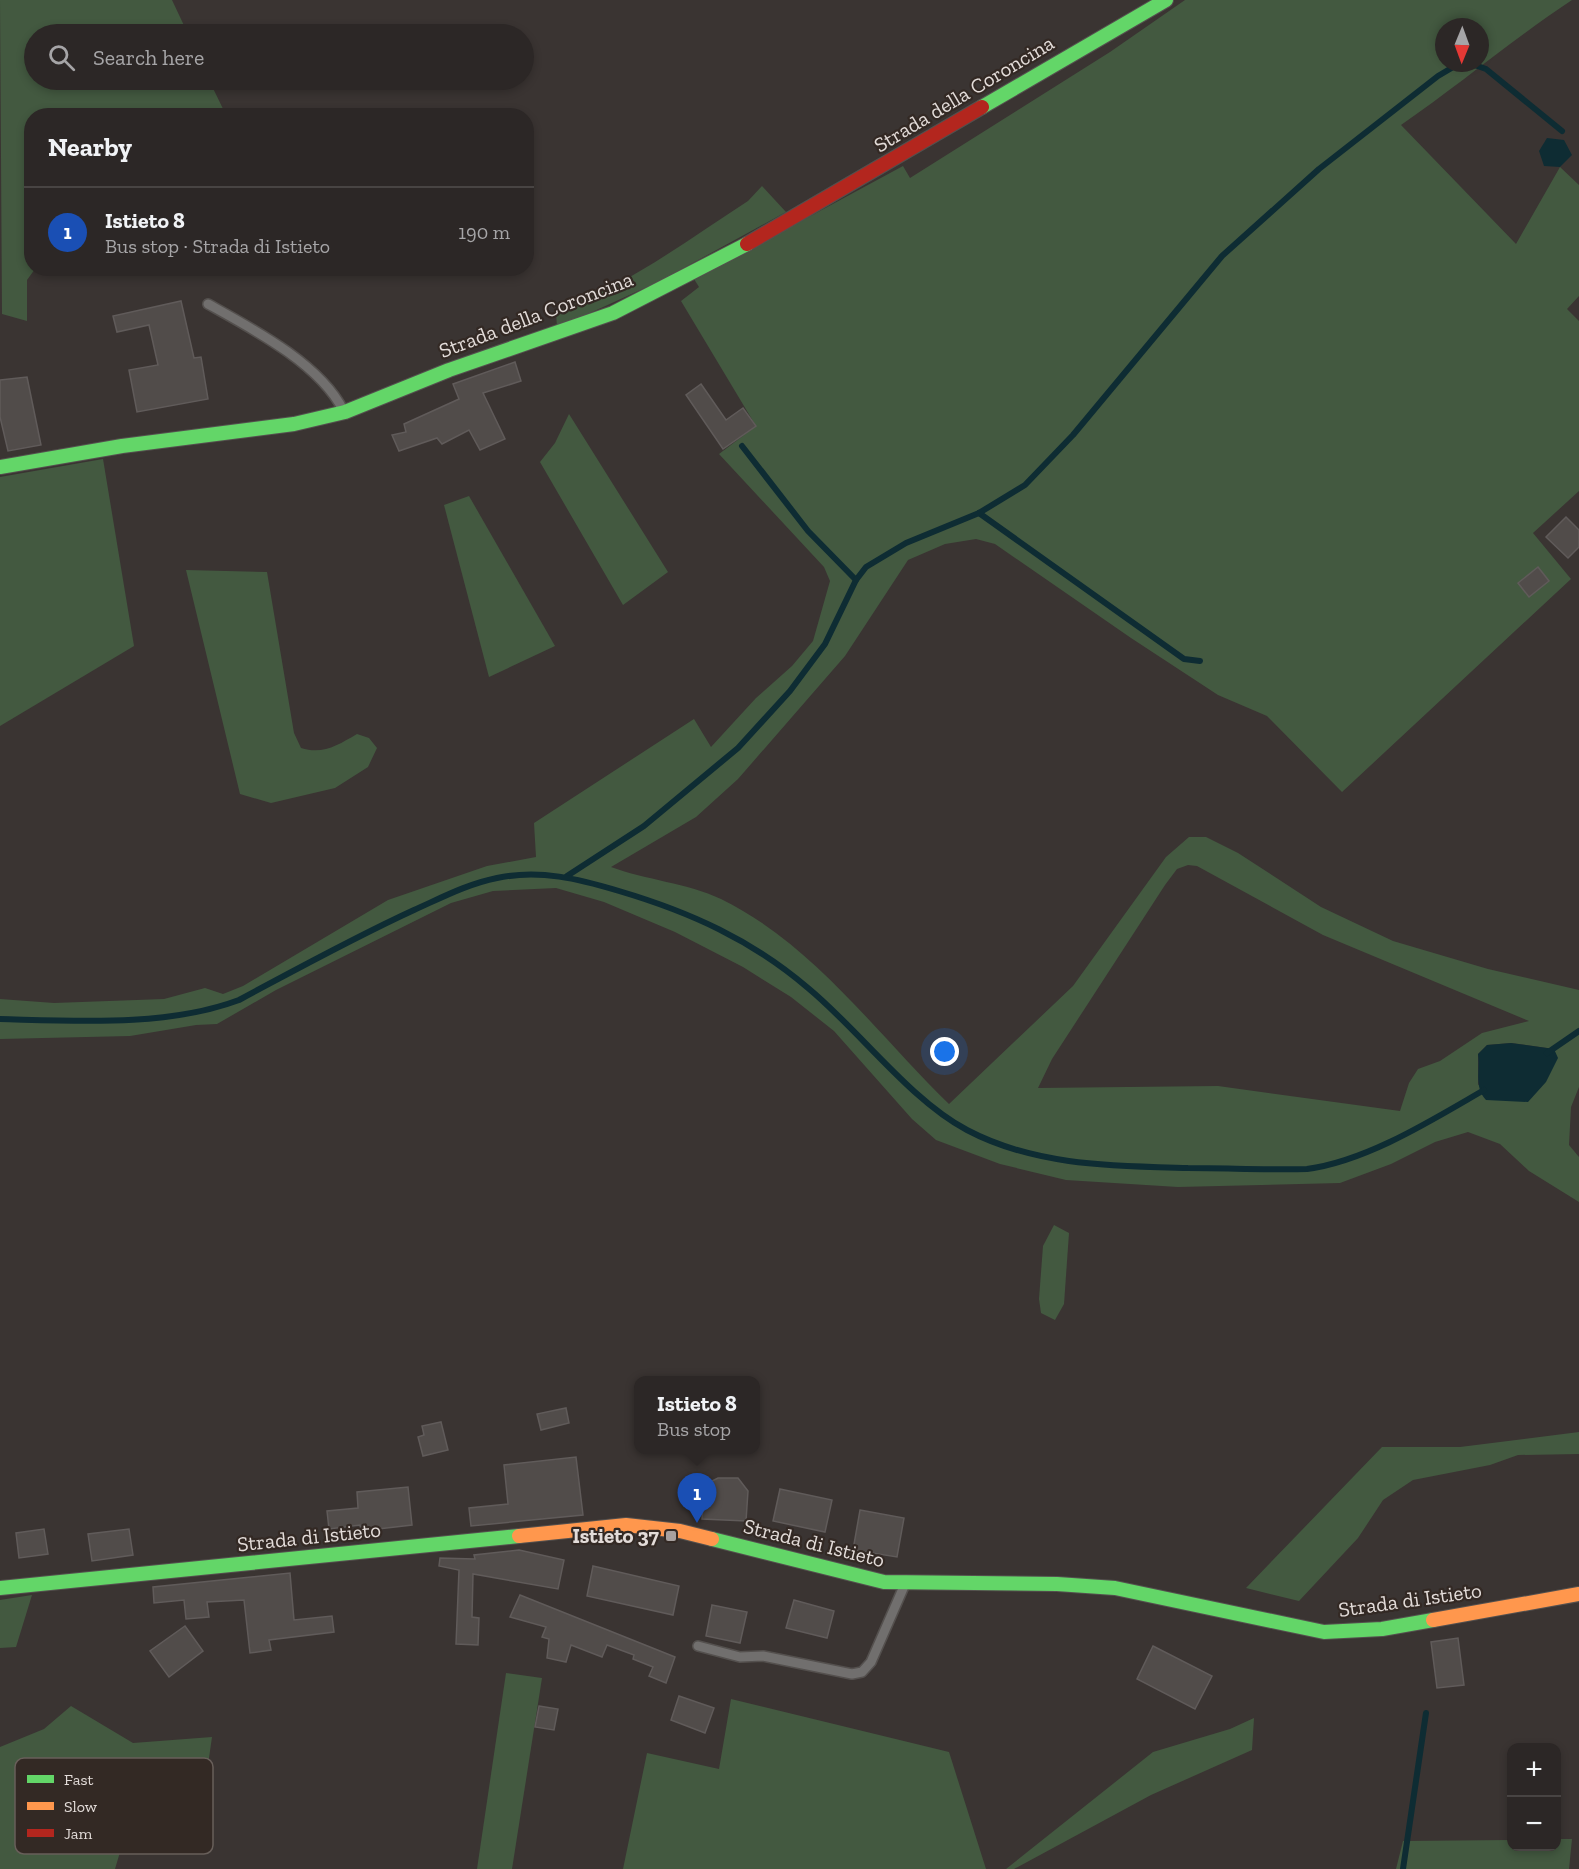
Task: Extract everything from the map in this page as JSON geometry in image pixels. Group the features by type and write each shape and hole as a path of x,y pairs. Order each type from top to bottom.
{"street":[{"name":"Strada della Coroncina","path":"0,467 122,446 294,424 345,412 449,370 613,312 757,238 1166,0"},
{"name":"Strada di Istieto","path":"0,1588 626,1525 680,1531 829,1571 905,1584 1057,1584 1115,1588 1297,1628 1343,1632 1382,1629 1579,1594"}],"lane":[{"path":"208,304 240,322 307,368 335,393 345,412"},
{"path":"698,1646 740,1657 763,1656 852,1674 862,1672 871,1662 905,1584"}],"green space":[{"path":"0,0 172,0 183,24 24,24 24,90 214,90 223,108 24,108 24,276 30,276 27,280 27,321 2,314"},
{"path":"1185,0 1572,0 1489,60 1489,18 1435,18 1435,72 1473,72 1401,125 1516,244 1560,167 1579,185 1579,296 1567,309 1579,321 1579,491 1533,533 1571,579 1342,792 1267,716 1218,695 995,544 976,539 945,544 908,560 845,656 738,779 696,817 611,867 708,894 754,918 814,965 949,1104 1073,986 1166,857 1189,837 1206,837 1238,853 1321,907 1393,941 1488,969 1579,990 1579,1087 1571,1107 1569,1145 1579,1157 1579,1202 1529,1171 1500,1144 1468,1132 1435,1142 1391,1164 1340,1183 1178,1187 1066,1180 1000,1164 936,1140 912,1119 834,1031 791,997 743,967 675,932 604,902 556,888 493,891 451,903 276,990 217,1024 196,1025 130,1036 0,1039 0,999 54,1003 164,999 205,988 223,994 243,986 388,900 487,866 536,857 534,823 694,719 711,747 756,698 792,666 813,641 830,581 824,567 719,454 756,426 681,301 699,287 694,279 903,166 910,178 1110,52","holes":["1188,865 1197,866 1323,935 1529,1021 1482,1033 1440,1061 1418,1069 1409,1083 1400,1111 1218,1086 1038,1088 1052,1059 1165,885 1177,869","1511,1043 1554,1049 1478,1085 1478,1054 1487,1045"]},
{"path":"762,186 786,212 658,282 557,328 556,311 607,289 655,262 748,201"},
{"path":"569,414 668,572 623,605 540,462 555,443"},
{"path":"103,459 134,646 0,726 0,477"},
{"path":"469,496 555,646 489,677 444,505"},
{"path":"186,570 267,572 294,733 301,748 323,750 357,734 369,738 377,748 368,767 335,788 271,803 240,794"},
{"path":"1054,1225 1069,1233 1064,1304 1055,1320 1041,1313 1039,1299 1043,1246"},
{"path":"1579,1432 1579,1454 1518,1455 1490,1465 1413,1480 1383,1500 1358,1538 1299,1601 1246,1588 1382,1447 1460,1447"},
{"path":"32,1595 16,1647 0,1648 0,1600"},
{"path":"506,1673 542,1678 512,1869 477,1869"},
{"path":"731,1699 949,1752 986,1869 623,1869 647,1753 719,1769"},
{"path":"71,1706 133,1743 212,1737 209,1758 15,1758 15,1854 119,1854 115,1869 0,1869 0,1747 44,1729"},
{"path":"1254,1718 1252,1750 1151,1795 1014,1869 1006,1869 1153,1752 1230,1729"},
{"path":"1561,1839 1572,1839 1569,1869 1396,1869 1403,1841 1507,1840 1507,1851 1561,1851"}],"water":[{"path":"1547,138 1564,140 1572,155 1560,167 1544,166 1539,151"},
{"path":"1511,1043 1554,1049 1558,1058 1546,1082 1528,1102 1486,1100 1480,1090 1478,1054 1487,1045"}],"building":[{"path":"181,301 194,358 201,357 208,399 137,412 129,370 158,365 149,325 117,332 113,316"},
{"path":"515,362 521,381 483,393 505,439 480,450 469,430 442,444 437,438 399,451 392,435 406,432 404,424 459,399 453,384"},
{"path":"27,377 41,445 8,451 0,417 0,380"},
{"path":"701,384 726,420 743,408 756,426 723,449 686,395"},
{"path":"1566,517 1579,530 1579,547 1568,558 1546,537"},
{"path":"1538,567 1549,581 1529,597 1518,583"},
{"path":"566,1408 569,1423 541,1430 537,1414"},
{"path":"441,1422 448,1450 423,1456 418,1437 424,1435 422,1426"},
{"path":"576,1457 583,1515 471,1526 469,1508 508,1504 504,1465"},
{"path":"718,1478 738,1478 748,1491 746,1521 702,1519 704,1485"},
{"path":"408,1487 412,1525 361,1531 360,1525 329,1529 327,1511 358,1508 357,1492"},
{"path":"780,1489 832,1500 825,1532 773,1521"},
{"path":"860,1510 904,1518 897,1557 853,1550"},
{"path":"44,1529 48,1554 19,1558 16,1533"},
{"path":"129,1529 133,1555 92,1561 88,1534"},
{"path":"519,1550 564,1560 558,1589 473,1574 472,1617 479,1618 478,1645 456,1644 459,1570 439,1566 440,1558 475,1559 474,1555"},
{"path":"593,1566 679,1586 673,1615 587,1596"},
{"path":"290,1573 294,1620 332,1616 334,1632 269,1640 271,1650 250,1653 244,1600 207,1602 209,1617 186,1619 184,1600 154,1603 153,1587"},
{"path":"520,1595 675,1657 666,1683 649,1676 653,1667 633,1659 634,1655 607,1645 602,1657 571,1645 566,1662 547,1658 549,1639 542,1637 546,1627 510,1617"},
{"path":"794,1600 834,1611 827,1638 786,1628"},
{"path":"712,1605 747,1612 740,1643 706,1636"},
{"path":"185,1626 203,1651 169,1677 150,1651"},
{"path":"1458,1638 1464,1685 1437,1688 1431,1642"},
{"path":"1153,1646 1212,1676 1195,1709 1137,1679"},
{"path":"679,1696 714,1708 705,1733 671,1720"},
{"path":"539,1706 558,1709 554,1730 535,1727"}],"waterway":[{"path":"1489,71 1562,131"},
{"path":"567,876 644,826 738,748 790,691 825,644 856,580 866,567 906,543 979,513 1025,485 1073,435 1222,256 1319,169 1445,72"},
{"path":"742,446 808,531 856,580"},
{"path":"979,513 1184,659 1200,661"},
{"path":"0,1019 121,1020 182,1015 211,1009 239,1000 370,931 465,888 513,875 544,875 589,883 645,899 695,918 742,942 787,971 808,988 905,1083 946,1117 993,1142 1020,1151 1103,1165 1307,1169 1330,1165 1376,1148 1421,1126 1484,1090"},
{"path":"1547,1053 1579,1031"},
{"path":"1403,1869 1426,1713"}],"traffic: fast":[{"path":"982,107 1166,0"},
{"path":"0,467 122,446 294,424 345,412 449,370 613,313 747,244"},
{"path":"0,1588 519,1536"},
{"path":"712,1539 884,1582 1057,1584 1115,1588 1324,1632 1382,1629 1433,1620"}],"traffic: slow":[{"path":"519,1536 626,1525 680,1531 712,1539"},
{"path":"1433,1620 1579,1594"}],"traffic: jam":[{"path":"747,244 982,107"}],"place":[{"name":"Istieto 8","path":"697,1523"},
{"name":"Istieto 37","path":"671,1536"}]}
